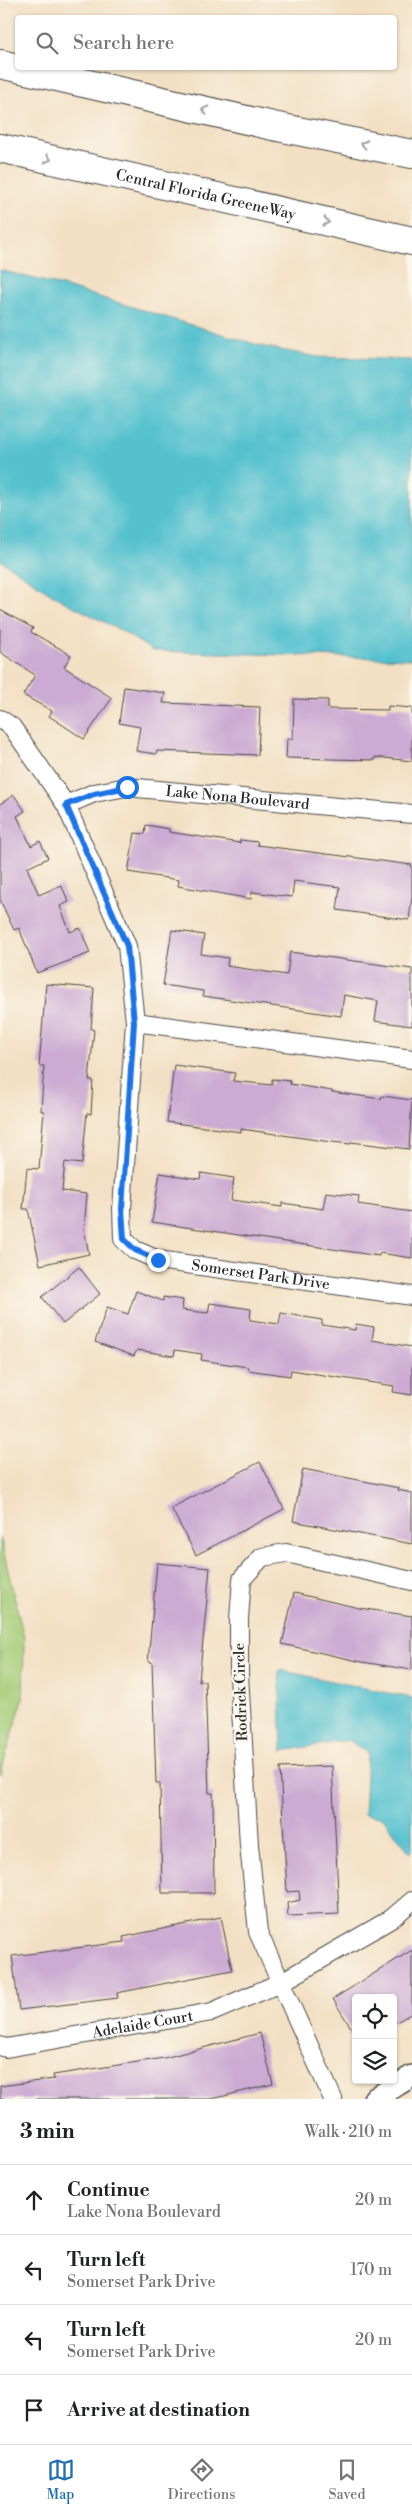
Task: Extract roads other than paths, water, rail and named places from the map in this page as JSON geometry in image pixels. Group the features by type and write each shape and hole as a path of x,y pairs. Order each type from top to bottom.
{"highway":[{"path":"0,64 15,67"},
{"path":"26,70 273,126 412,154"},
{"name":"Central Florida GreeneWay","path":"0,148 412,241"}],"street":[{"name":"Somerset Park Drive","path":"0,719 12,728 66,805 127,946 134,1022 122,1209 124,1239 135,1250 158,1260 412,1296"},
{"name":"Lake Nona Boulevard","path":"66,805 94,794 127,787 412,814"},
{"path":"134,1022 412,1059"},
{"name":"Rodrick Circle","path":"333,2099 258,1932 249,1845 239,1675 239,1619 242,1579 262,1557 286,1553 412,1581"},
{"path":"280,1983 391,1919 412,1901"},
{"name":"Adelaide Court","path":"0,2046 6,2048 212,2012 280,1983"},
{"path":"374,2099 412,2076"}],"water":[{"path":"0,270 66,287 265,347 318,357 412,360 412,659 153,651 122,631 61,600 0,560"},
{"path":"279,1670 412,1698 412,1851 410,1853 383,1818 364,1814 367,1753 349,1740 282,1751"}]}
